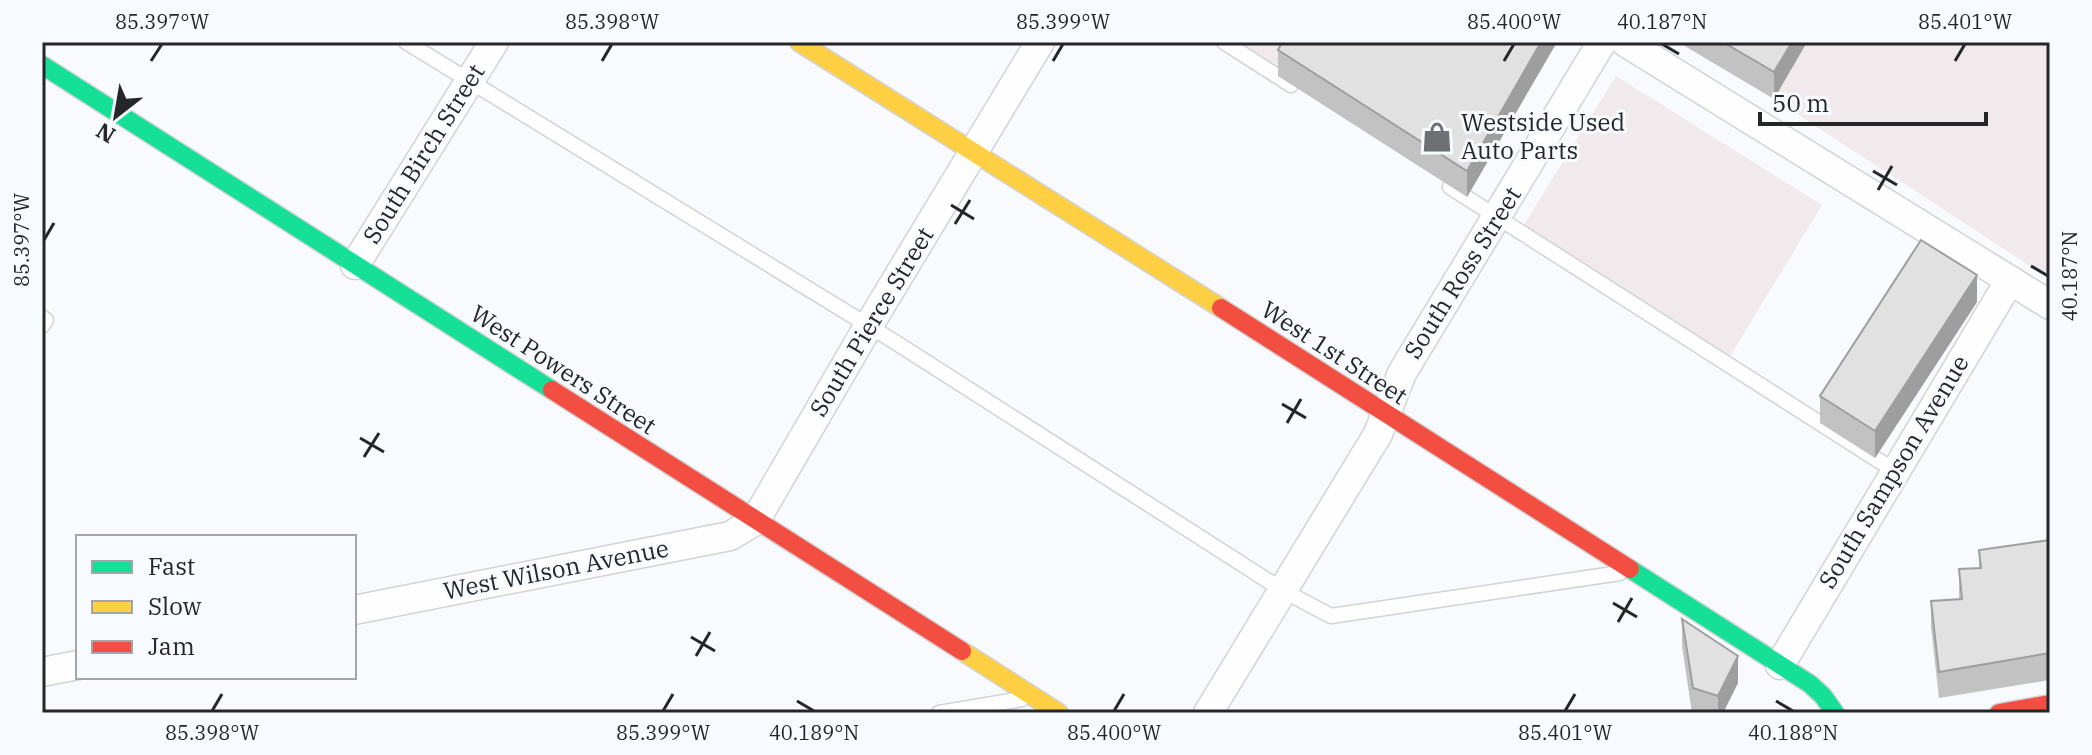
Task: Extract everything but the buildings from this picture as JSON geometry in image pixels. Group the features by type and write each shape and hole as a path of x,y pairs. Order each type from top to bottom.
{"street":[{"name":"South Birch Street","path":"355,265 494,42"},
{"name":"West 1st Street","path":"799,42 1810,684 1835,713"},
{"name":"South Pierce Street","path":"755,521 1040,42"},
{"name":"South Ross Street","path":"1208,713 1378,434 1402,373 1602,42"},
{"path":"1625,42 2050,305"},
{"name":"West Powers Street","path":"42,65 1059,713"},
{"name":"South Sampson Avenue","path":"1780,665 2010,280"},
{"name":"West Wilson Avenue","path":"356,610 730,536 755,521"},
{"path":"42,672 76,665"},
{"path":"2010,712 2050,704"}],"lane":[{"path":"406,42 869,325 1284,591 1331,616 1632,571"},
{"path":"1224,42 1303,92"},
{"path":"1442,181 1895,471"},
{"path":"42,317 46,320 42,326"},
{"path":"939,713 1033,697"}],"shaded area":[{"path":"1224,42 1298,42 1278,76"},
{"path":"1807,42 2050,42 2050,279 1774,99"},
{"path":"1616,76 1822,205 1726,363 1520,231"}],"traffic: fast":[{"path":"42,65 552,390"},
{"path":"1630,569 1810,684 1835,713"}],"traffic: slow":[{"path":"799,42 1221,308"},
{"path":"962,651 1059,713"}],"traffic: jam":[{"path":"1221,308 1630,569"},
{"path":"552,390 962,651"},
{"path":"1999,713 2050,704"}],"place":[{"name":"Westside Used Auto Parts","path":"1437,137"}]}
